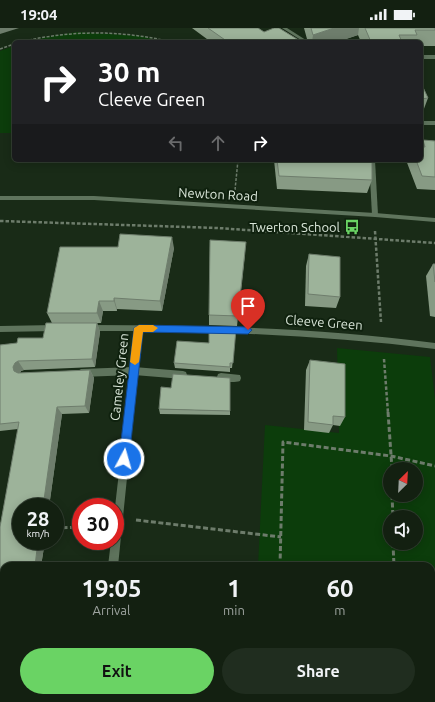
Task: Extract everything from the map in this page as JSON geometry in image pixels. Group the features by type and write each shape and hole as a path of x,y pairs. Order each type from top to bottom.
{"street":[{"path":"284,28 304,40"},
{"path":"423,57 435,57"},
{"path":"423,123 435,123"},
{"path":"372,162 375,215"},
{"name":"Newton Road","path":"0,198 94,198 435,220"},
{"path":"0,329 60,328"},
{"name":"Cameley Green","path":"84,328 139,328 120,498"},
{"name":"Cleeve Green","path":"139,328 287,332 382,338 435,346"},
{"path":"71,374 134,372 189,375"},
{"path":"213,377 237,378"},
{"name":"Cameley Green","path":"113,562 115,550"}],"path":[{"path":"27,40 44,35 77,30 144,34 165,40"},
{"path":"0,49 12,45"},
{"path":"235,190 238,162"},
{"path":"375,215 391,462"},
{"path":"0,221 90,221 194,226 435,243"},
{"path":"280,562 284,442 391,456 435,466"},
{"path":"124,519 281,538"},
{"path":"393,550 394,562"}],"green space":[{"path":"77,32 142,36 157,40 35,40"},
{"path":"12,47 12,133 0,133 0,51"},
{"path":"337,348 430,357 435,399 435,562 258,562 265,425 339,433"}],"building":[{"path":"208,28 258,28 264,32 274,28 279,28 299,40 225,40"},
{"path":"311,28 334,28 313,35"},
{"path":"365,28 435,28 435,30 415,30 417,35 399,35 401,40 370,40"},
{"path":"423,87 428,98 423,99"},
{"path":"423,140 435,141 435,177 422,176 417,162 423,162 423,147 425,147"},
{"path":"277,162 372,162 372,180 279,176"},
{"path":"120,234 172,237 160,301 114,298 114,301 99,301 97,313 47,313 60,247 118,247"},
{"path":"210,240 246,242 238,316 209,315"},
{"path":"309,254 340,257 340,297 308,294"},
{"path":"433,264 435,264 435,282"},
{"path":"46,323 97,323 92,359 18,361 13,367 14,371 18,373 90,370 85,406 57,407 44,498 12,498 12,550 37,550 35,562 0,562 0,527 19,422 0,424 0,345 17,343 18,338 43,338"},
{"path":"209,328 236,329 233,363 230,363 230,367 174,363 177,341 209,343"},
{"path":"310,360 345,364 345,417 333,416 333,425 308,422"},
{"path":"173,374 230,378 230,411 159,409 161,387 171,388"}],"slow traffic":[{"path":"135,362 139,328 153,328"}],"place":[{"name":"Twerton School","path":"352,227"}],"route":[{"path":"124,459 139,328 248,330"}]}
